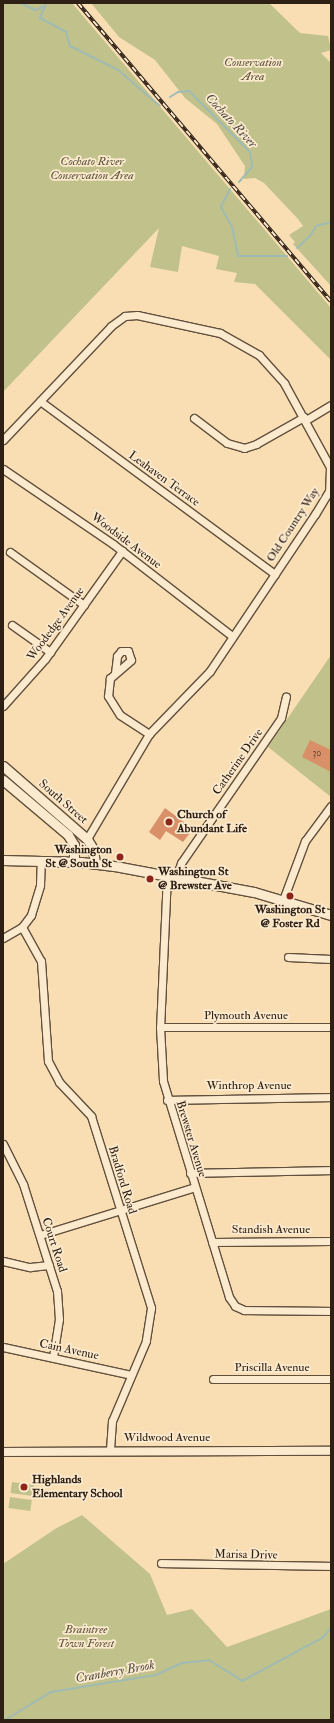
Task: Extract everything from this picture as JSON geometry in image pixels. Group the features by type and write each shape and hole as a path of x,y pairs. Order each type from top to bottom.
{"main road":[{"name":"South Street","path":"3,766 87,838 93,848 95,863"},
{"name":"South Street","path":"3,780 68,835 74,846 74,862"},
{"path":"3,860 41,860 95,863 172,876 283,900 331,915"}],"street":[{"name":"Old Country Way","path":"3,440 114,323 125,316 137,315 215,332 243,344 275,370 305,418 327,459 330,482 315,514 201,682 149,734 87,838"},
{"name":"Leahaven Terrace","path":"40,401 275,574"},
{"path":"194,418 227,443 244,448 256,444 331,405"},
{"name":"Woodside Avenue","path":"3,469 122,551 232,636"},
{"name":"Woodedge Avenue","path":"3,706 50,652 122,551"},
{"path":"10,552 84,605"},
{"path":"12,625 50,652"},
{"path":"115,672 107,688 111,705 124,718 149,734"},
{"name":"Catherine Drive","path":"172,876 282,718 286,697"},
{"path":"283,900 305,841 331,806"},
{"path":"3,938 22,927 31,915 37,900 41,860"},
{"name":"Brewster Avenue","path":"172,876 160,1027 162,1074 167,1100 212,1242 235,1306 248,1311 331,1311"},
{"name":"Bradford Road","path":"22,927 41,961 48,1061 59,1082 91,1116 151,1313 148,1335 112,1421 110,1450"},
{"path":"288,957 331,959"},
{"name":"Plymouth Avenue","path":"160,1027 331,1027"},
{"name":"Winthrop Avenue","path":"167,1100 331,1097"},
{"name":"Court Road","path":"3,1144 22,1179 49,1265 59,1308 53,1358"},
{"path":"190,1173 331,1170"},
{"path":"40,1235 195,1187"},
{"name":"Standish Avenue","path":"212,1242 331,1240"},
{"path":"3,1261 30,1267 49,1265"},
{"name":"Cain Avenue","path":"3,1347 131,1376"},
{"name":"Priscilla Avenue","path":"213,1379 331,1379"},
{"name":"Wildwood Avenue","path":"3,1452 110,1450 331,1451"},
{"name":"Marisa Drive","path":"161,1563 331,1566"}],"green space":[{"name":"Cochato River Conservation Area","path":"3,3 72,3 331,308 331,360 255,284 234,282 237,273 216,269 219,256 182,246 178,272 150,267 159,228 3,392"},
{"name":"Conservation Area","path":"91,3 269,3 300,33 328,36 331,50 321,53 331,63 331,286 293,244 295,242 289,235 303,226 298,219 264,183 255,178 244,179 245,166 217,124 185,98 155,60 119,37"},
{"path":"331,655 331,797 268,747"},
{"path":"12,1482 34,1485 32,1496 10,1493"},
{"path":"10,1497 32,1500 30,1511 8,1508"},
{"name":"Braintree Town Forest","path":"82,1515 150,1574 167,1615 192,1609 227,1647 331,1609 331,1720 3,1720 3,1564 55,1529"}],"building":[{"path":"310,740 331,750 331,772 302,757"},
{"name":"Church of Abundant Life","path":"165,808 193,829 183,842 166,831 160,840 149,832"}],"waterway":[{"path":"21,3 35,10 43,7"},
{"name":"Cochato River","path":"46,3 40,18 66,32 70,46 118,70 160,106"},
{"name":"Cochato River","path":"170,97 178,92 189,91 250,152 252,167 239,182"},
{"name":"Cochato River","path":"230,189 221,207 232,227 238,256 287,256"},
{"name":"Cochato River","path":"297,248 311,235 316,226 331,222"},
{"name":"Cranberry Brook","path":"5,1720 51,1692 156,1675 182,1663 209,1660 242,1681 322,1638 331,1628"}],"railway":[{"path":"78,3 331,301"}],"place":[{"name":"Church of Abundant Life","path":"169,822"},
{"name":"Washington St @ South St","path":"120,857"},
{"name":"Washington St @ Brewster Ave","path":"150,879"},
{"name":"Washington St @ Foster Rd","path":"290,896"},
{"name":"Highlands Elementary School","path":"24,1487"}]}
